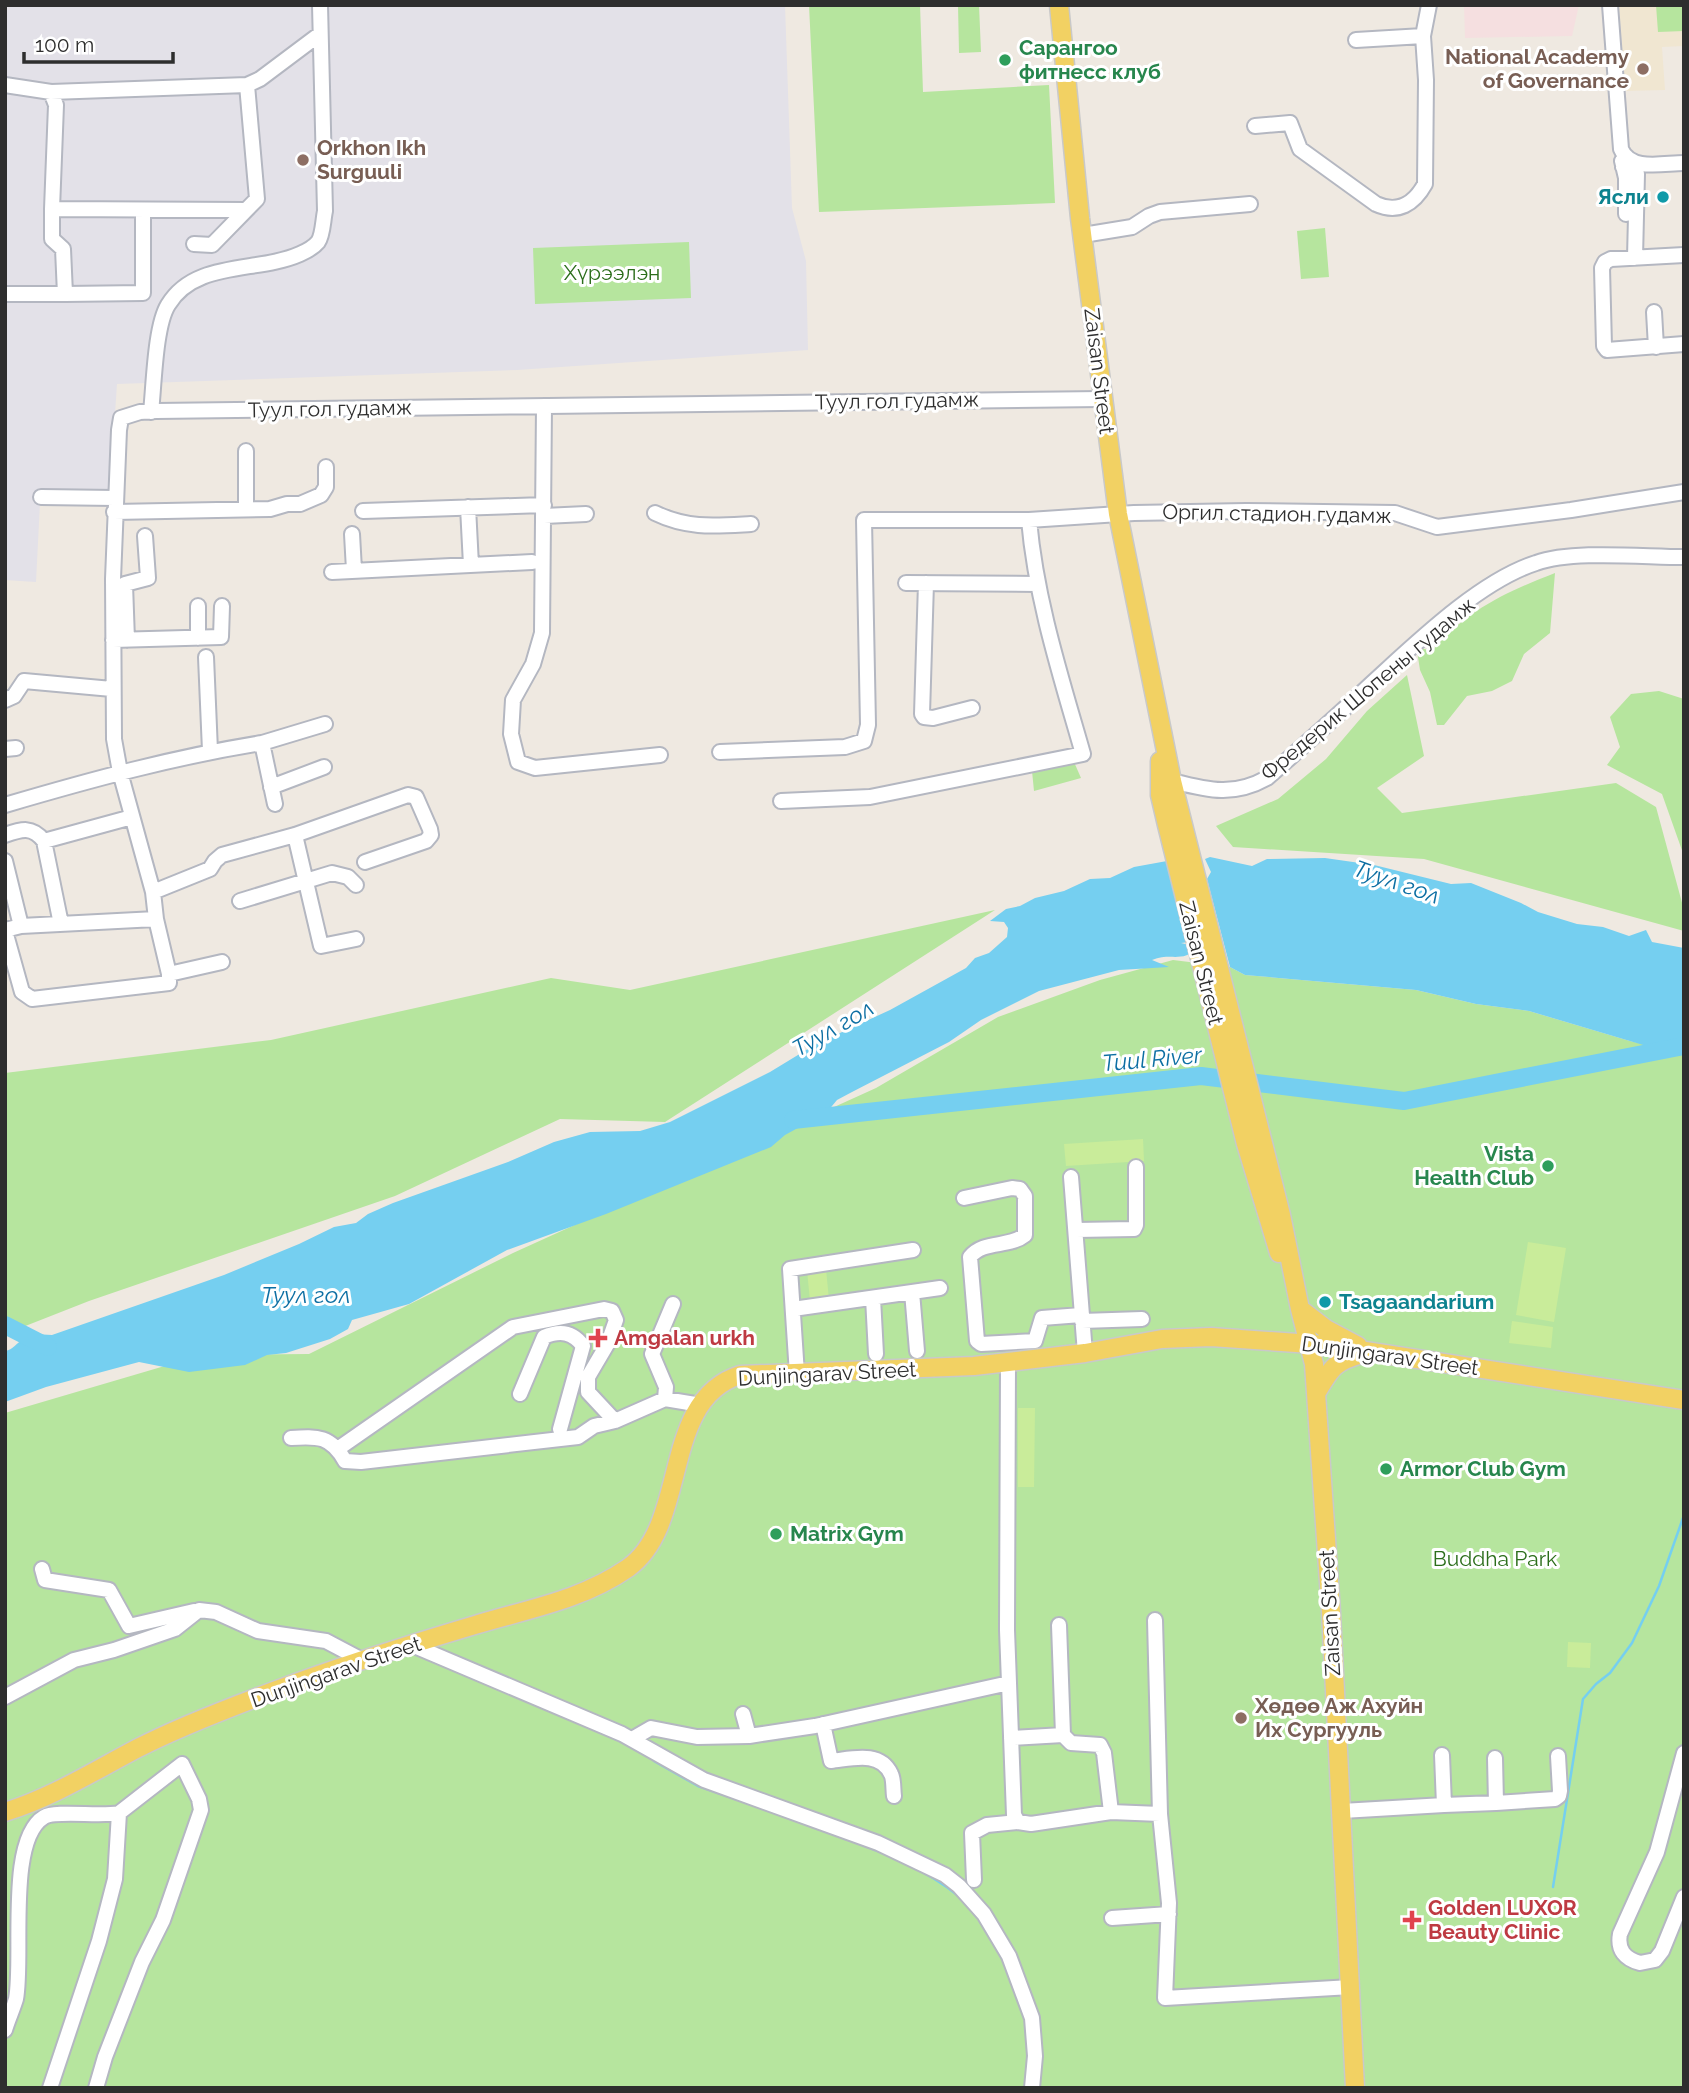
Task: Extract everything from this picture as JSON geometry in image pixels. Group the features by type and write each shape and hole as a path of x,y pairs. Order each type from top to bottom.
{"main road":[{"name":"Zaisan Street","path":"1059,5 1102,399 1118,514 1172,781 1174,822 1254,1143 1281,1215 1314,1364 1342,1811 1355,2088"},
{"name":"Zaisan Street","path":"1161,733 1160,795 1174,822"},
{"path":"1300,1309 1326,1329 1369,1352"},
{"name":"Dunjingarav Street","path":"5,1812 41,1809 142,1747 274,1691 362,1660 567,1600 612,1577 634,1562 646,1549 660,1523 686,1437 701,1405 718,1384 740,1376 1008,1363 1161,1339 1211,1337 1308,1344 1369,1352 1684,1400"},
{"path":"1317,1392 1329,1371 1338,1362 1369,1352"}],"street":[{"path":"151,412 161,320 167,305 177,293 201,275 291,257 311,249 320,240 325,211 320,5"},
{"path":"1255,126 1290,123 1300,149 1387,209 1404,206 1418,197 1425,184 1426,80 1423,36 1429,5"},
{"path":"1609,5 1621,149 1626,178 1626,227"},
{"path":"5,85 51,92 247,85 260,79 320,34"},
{"path":"1356,40 1423,36"},
{"path":"194,244 212,244 257,199 247,85"},
{"path":"51,92 57,105 52,239 63,249 65,294"},
{"path":"1621,149 1629,160 1640,165 1684,163"},
{"path":"1623,167 1637,174 1636,258"},
{"path":"1083,235 1132,227 1160,212 1250,204"},
{"path":"52,209 246,210"},
{"path":"5,294 143,293 143,209"},
{"path":"1684,255 1611,259 1605,262 1602,268 1604,346 1608,350 1684,344"},
{"path":"1654,312 1656,346"},
{"name":"Туул гол гудамж","path":"169,974 156,919 153,892 120,772 114,739 112,689 120,640 115,505 121,418 151,412 1102,399"},
{"path":"544,406 542,633 533,664 513,700 511,722 515,757 518,762 535,768 660,755"},
{"path":"246,452 246,509"},
{"path":"41,497 115,505 270,509 287,504 300,504 321,495 326,487 326,467"},
{"name":"Оргил стадион гудамж","path":"720,752 845,747 864,741 869,725 864,520 1029,520 1118,514 1246,511 1395,513 1437,527 1684,492"},
{"path":"468,507 471,565"},
{"path":"363,511 468,507 586,514"},
{"path":"655,513 692,526 751,524"},
{"path":"781,801 870,797 1083,754 1049,633 1038,584 1029,520"},
{"path":"352,534 354,570"},
{"path":"145,536 148,578 125,584 120,640 221,637 222,606"},
{"name":"Фредерик Шопены гудамж","path":"1172,781 1231,792 1250,788 1267,778 1438,625 1510,574 1535,563 1560,557 1684,557"},
{"path":"332,572 532,562"},
{"path":"906,583 1038,584"},
{"path":"926,583 922,714 933,718 972,708"},
{"path":"198,606 198,638"},
{"path":"206,657 210,751"},
{"path":"5,699 14,696 24,681 112,689"},
{"path":"5,805 120,772 210,751 262,743 325,724"},
{"path":"262,743 275,804"},
{"path":"271,787 324,767"},
{"path":"153,892 210,869 222,855 295,835 408,795 416,797 431,835 426,841 365,862"},
{"path":"44,841 132,817"},
{"path":"5,835 23,829 37,832 44,841 61,924"},
{"path":"295,835 321,946 356,939"},
{"path":"5,861 21,926"},
{"path":"240,901 332,873 341,873 356,885"},
{"path":"156,919 21,926 5,931 22,992 32,999 169,983 169,974 222,962"},
{"path":"1076,1230 1134,1229 1136,1167"},
{"path":"1071,1177 1085,1353"},
{"path":"964,1198 1012,1188 1020,1189 1025,1196 1025,1235 1019,1240 982,1247 975,1250 970,1257 977,1341 981,1344 1035,1341 1042,1318 1142,1319"},
{"path":"797,1374 790,1269 912,1250"},
{"path":"793,1309 940,1288"},
{"path":"912,1292 917,1351"},
{"path":"873,1297 876,1354"},
{"path":"665,1399 666,1387 652,1354 673,1304"},
{"path":"339,1448 513,1327 604,1309 612,1311 616,1320 608,1343 588,1377 588,1392 615,1421"},
{"path":"520,1394 544,1336 563,1332 577,1338 583,1346 560,1429"},
{"path":"1008,1363 1009,1683 1014,1815 1018,1822"},
{"path":"291,1438 321,1438 339,1448 347,1462 388,1460 578,1437 594,1426 615,1421 665,1399 701,1405"},
{"path":"42,1569 46,1580 108,1590 130,1626 199,1610 216,1612 258,1631 326,1641 362,1660"},
{"path":"5,1697 74,1660 114,1650 175,1629 199,1610"},
{"path":"1155,1620 1160,1814 1169,1914 1165,1998 1351,1987"},
{"path":"1059,1625 1063,1735 1071,1743 1100,1745 1111,1812"},
{"path":"412,1645 632,1739 704,1780 899,1852 945,1875 959,1886 995,1930 1009,1956 1032,2018 1035,2043 1032,2088"},
{"path":"632,1739 654,1728 696,1737 749,1736 823,1724 1009,1683"},
{"path":"743,1714 749,1736"},
{"path":"823,1724 831,1761 869,1756 879,1761 892,1774 894,1796"},
{"path":"1011,1738 1063,1735"},
{"path":"1684,1753 1657,1852 1620,1934 1619,1947 1627,1957 1644,1964 1658,1957 1684,1897"},
{"path":"1442,1755 1444,1805"},
{"path":"1342,1811 1555,1799 1560,1791 1558,1756"},
{"path":"1495,1758 1496,1803"},
{"path":"5,2030 16,1999 21,1860 41,1809 55,1815 108,1816 119,1813 182,1764 199,1799 201,1810 163,1920 142,1962 105,2057 96,2088"},
{"path":"974,1880 970,1838 972,1833 987,1825 1018,1822 1031,1824 1111,1812 1160,1814"},
{"path":"50,2088 99,1941 115,1879 119,1813"},
{"path":"1112,1918 1169,1914"}],"shaded area":[{"path":"5,5 785,5 792,208 806,261 808,350 517,370 117,384 109,504 40,503 36,582 5,580"},
{"path":"1464,5 1579,5 1572,36 1465,38"},
{"name":"National Academy of Governance","path":"1619,5 1684,5 1684,46 1662,47 1665,90 1625,91"}],"green space":[{"path":"809,5 920,5 923,92 1049,85 1055,203 819,212"},
{"path":"958,5 979,5 981,52 959,53"},
{"path":"1656,5 1684,5 1684,31 1658,32"},
{"path":"1325,228 1329,277 1301,279 1297,231"},
{"name":"Хүрээлэн","path":"689,242 691,298 535,304 533,248"},
{"path":"1555,573 1550,633 1524,654 1512,681 1492,691 1467,696 1444,725 1437,725 1417,651 1421,648 1432,651 1473,613 1520,587"},
{"path":"1407,675 1424,756 1377,788 1402,813 1616,783 1656,807 1684,910 1684,931 1424,859 1233,847 1216,826 1278,799 1326,759 1367,711"},
{"path":"1659,691 1684,699 1684,856 1662,794 1607,765 1620,747 1610,717 1631,694"},
{"path":"1074,762 1081,778 1034,791 1032,771"},
{"path":"995,910 665,1122 560,1119 395,1196 89,1301 5,1334 5,1073 271,1040 551,978 630,990"},
{"name":"Buddha Park","path":"1173,960 1230,967 1245,975 1416,990 1476,1004 1529,1011 1684,1054 1684,2088 5,2088 5,1413 202,1355 309,1354 513,1253 876,1088 998,1017 1100,980"},
{"path":"1143,1139 1144,1161 1066,1166 1064,1144"},
{"path":"1528,1242 1566,1248 1554,1322 1516,1315"},
{"path":"826,1269 829,1300 810,1301 807,1270"},
{"path":"1512,1321 1553,1327 1551,1348 1509,1343"},
{"path":"1018,1408 1035,1408 1034,1487 1018,1487"},
{"path":"1568,1642 1591,1643 1590,1668 1567,1667"}],"water":[{"name":"Туул гол","path":"1210,857 1252,866 1267,859 1325,858 1374,865 1451,884 1471,883 1538,912 1577,924 1603,927 1629,936 1646,930 1652,942 1684,948 1684,1054 1650,1047 1529,1011 1476,1004 1416,990 1245,975 1230,967 1207,879 1211,872 1205,859"},
{"name":"Туул гол","path":"1178,859 1198,941 1181,943 1199,947 1187,955 1152,960 1169,967 1119,970 1039,991 981,1020 949,1042 837,1100 827,1112 785,1135 771,1147 606,1214 507,1250 409,1304 352,1320 348,1329 330,1339 286,1353 267,1355 245,1365 189,1372 139,1362 46,1387 5,1402 5,1351 28,1337 52,1335 224,1275 334,1227 356,1223 368,1214 393,1203 508,1162 554,1142 590,1132 640,1131 670,1122 770,1072 816,1044 890,1010 966,968 975,958 989,953 1007,937 1008,928 1004,922 990,921 1006,909 1064,891 1090,879 1110,878 1134,867"}],"waterway":[{"name":"Tuul River","path":"793,1120 1201,1076 1404,1101 1684,1046"},
{"name":"Tuul River","path":"5,1325 48,1347"},
{"path":"1553,1887 1583,1699 1610,1673 1632,1643 1659,1586 1684,1515"},
{"path":"654,1761 698,1786 730,1797"},
{"path":"805,1824 906,1863 960,1897"}],"place":[{"name":"Сарангоо фитнесс клуб","path":"1005,60"},
{"name":"National Academy of Governance","path":"1643,69"},
{"name":"Orkhon Ikh Surguuli","path":"303,160"},
{"name":"Ясли","path":"1663,197"},
{"name":"Vista Health Club","path":"1548,1166"},
{"name":"Tsagaandarium","path":"1325,1302"},
{"name":"Amgalan urkh","path":"598,1338"},
{"name":"Armor Club Gym","path":"1386,1469"},
{"name":"Matrix Gym","path":"776,1534"},
{"name":"Хөдөө Аж Ахуйн Их Сургууль","path":"1241,1718"},
{"name":"Golden LUXOR Beauty Clinic","path":"1412,1920"}]}
